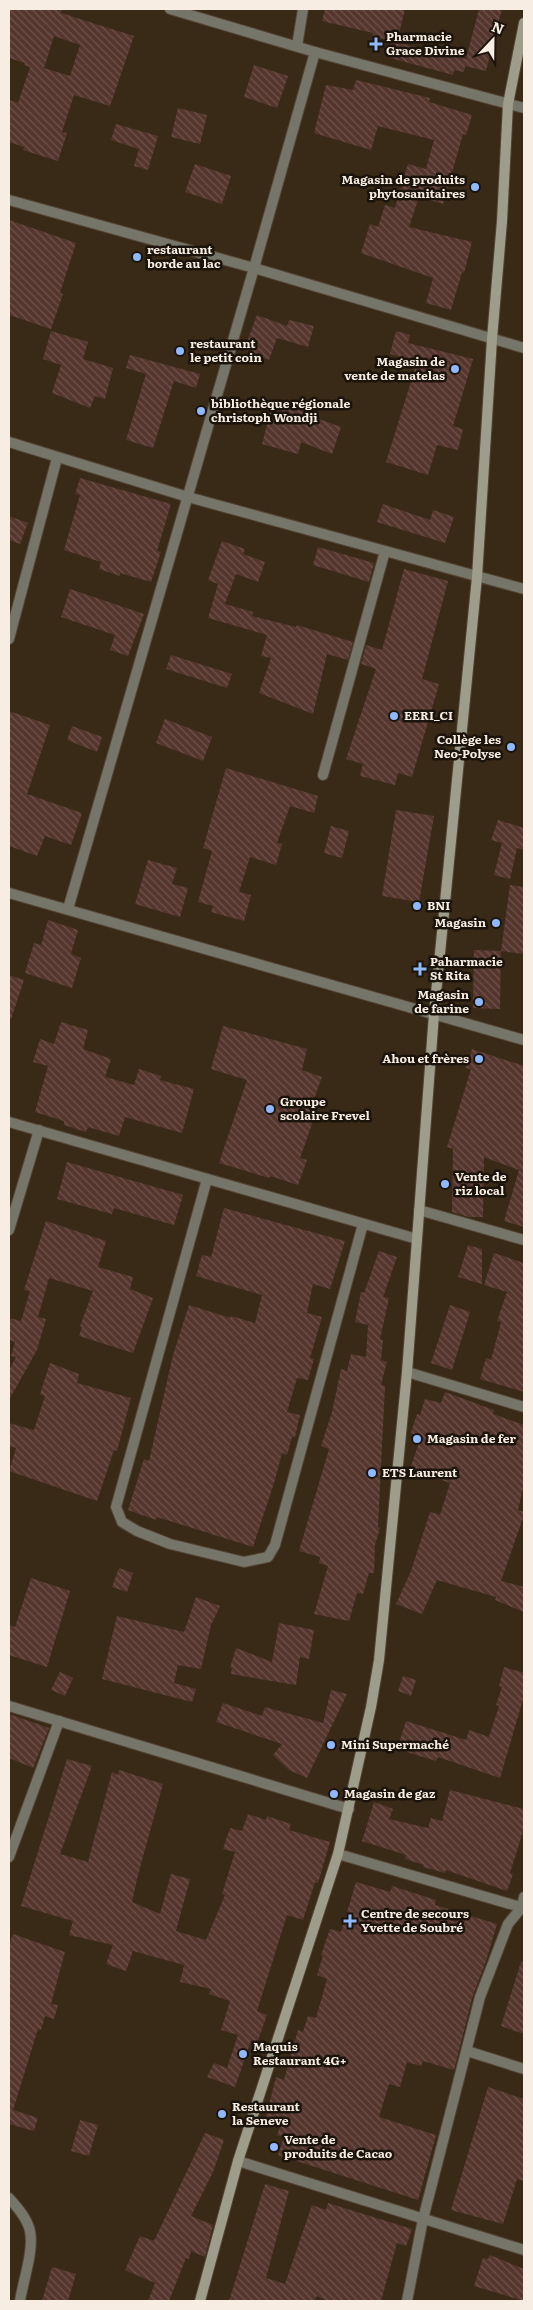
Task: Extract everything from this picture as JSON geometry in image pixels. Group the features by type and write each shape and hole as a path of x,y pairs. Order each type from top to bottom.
{"main road":[{"path":"200,2301 238,2161 338,1854 371,1707 379,1660 408,1372 434,1014 477,577 492,339 502,221 508,104 524,22"}],"street":[{"path":"170,9 314,52 524,108"},
{"path":"297,46 303,9"},
{"path":"68,909 254,268 314,52"},
{"path":"9,200 254,268 524,348"},
{"path":"9,442 188,497 524,589"},
{"path":"9,639 56,458"},
{"path":"323,775 385,551"},
{"path":"9,892 524,1040"},
{"path":"9,1122 417,1239"},
{"path":"9,1230 39,1130"},
{"path":"207,1179 116,1507 122,1522 137,1532 170,1544 244,1562 268,1558 275,1545 363,1224"},
{"path":"419,1210 524,1240"},
{"path":"408,1372 524,1407"},
{"path":"9,1706 349,1809"},
{"path":"9,1857 59,1721"},
{"path":"338,1854 523,1904 508,1924 480,1997 423,2219 407,2301"},
{"path":"467,2051 524,2069"},
{"path":"238,2161 524,2250"},
{"path":"9,2198 24,2216 30,2232 28,2258 20,2301"}],"building":[{"path":"9,9 62,9 61,13 134,36 110,106 74,95 62,132 67,133 58,161 23,150 24,147 9,142 9,100 18,103 30,67 24,65 25,63 9,58","holes":["54,36 80,45 70,76 44,68"]},
{"path":"325,9 405,9 397,42 372,36 373,33 322,21"},
{"path":"479,9 502,9 486,71 465,66 464,72 454,70 453,75 387,57 391,41 466,59"},
{"path":"254,65 288,76 277,108 244,97"},
{"path":"356,80 430,98 429,102 472,115 466,135 463,134 443,204 419,197 409,227 472,242 464,273 462,272 451,310 426,303 433,278 361,253 370,224 378,227 385,205 395,208 408,164 426,169 434,140 378,126 371,150 314,133 326,85 353,90"},
{"path":"178,108 207,115 200,144 171,137"},
{"path":"116,124 158,136 148,170 134,166 139,149 111,140"},
{"path":"195,164 231,176 222,204 185,192"},
{"path":"9,220 76,243 60,293 63,294 51,329 9,315"},
{"path":"257,315 287,326 289,320 314,326 308,347 277,338 269,360 244,350"},
{"path":"51,331 88,342 83,359 113,368 105,399 95,396 90,408 52,393 61,365 43,359"},
{"path":"396,331 410,335 408,343 473,359 453,426 463,429 458,450 437,445 428,475 386,462 417,362 390,354"},
{"path":"130,355 200,374 196,388 174,381 153,448 126,440 146,374 126,368"},
{"path":"273,402 309,412 308,415 341,427 332,454 301,442 298,454 262,444"},
{"path":"80,478 171,504 157,551 161,552 151,582 120,573 120,576 99,569 101,562 64,550 80,495 75,494"},
{"path":"383,504 430,520 433,510 454,517 445,543 377,522"},
{"path":"9,516 28,523 20,544 9,540"},
{"path":"222,541 245,549 243,554 265,562 258,582 236,574 225,604 253,612 252,616 296,627 297,625 353,642 348,660 327,654 313,714 259,693 271,658 261,656 267,635 208,618 218,584 208,580"},
{"path":"318,547 374,563 369,582 313,565"},
{"path":"404,569 448,581 422,679 439,684 412,777 398,773 395,785 360,776 363,764 346,759 376,669 361,664 366,645 382,650"},
{"path":"70,589 144,614 128,656 110,650 115,635 61,617"},
{"path":"171,655 232,674 227,688 166,669"},
{"path":"9,711 50,725 27,794 82,813 71,845 45,836 37,856 9,846"},
{"path":"165,719 212,737 203,761 156,743"},
{"path":"72,726 102,737 97,752 67,740"},
{"path":"226,768 318,796 314,813 290,806 277,843 282,844 276,865 250,857 239,892 251,895 244,921 211,912 213,906 198,902 212,851 203,848"},
{"path":"396,810 434,816 419,902 382,896"},
{"path":"498,820 524,828 524,850 517,848 510,879 494,875 502,843 491,840"},
{"path":"331,826 349,831 342,858 324,853"},
{"path":"148,860 177,868 172,884 188,888 180,917 135,904"},
{"path":"510,885 524,887 524,954 501,951"},
{"path":"48,920 78,930 71,954 81,958 72,988 25,973 34,943 41,945"},
{"path":"474,950 501,951 500,1009 473,1008"},
{"path":"9,975 24,980 11,1019 9,1019"},
{"path":"61,1022 88,1030 83,1049 111,1059 105,1077 134,1085 139,1069 161,1076 160,1080 194,1089 182,1133 125,1117 119,1136 88,1127 86,1132 64,1125 64,1121 35,1112 48,1066 33,1062 40,1039 54,1044"},
{"path":"223,1026 307,1049 302,1070 322,1077 314,1099 320,1101 300,1158 307,1160 298,1185 219,1163 247,1080 211,1069"},
{"path":"472,1049 524,1066 524,1227 504,1221 519,1170 484,1157 483,1217 469,1217 452,1212 453,1149 447,1147 471,1069 466,1068"},
{"path":"67,1162 183,1195 174,1225 114,1208 112,1214 57,1199"},
{"path":"224,1208 345,1241 330,1289 313,1284 307,1313 322,1317 310,1358 314,1359 308,1380 297,1378 287,1412 300,1415 295,1437 292,1437 287,1455 282,1453 253,1547 157,1517 156,1520 128,1510 144,1459 149,1461 173,1355 189,1305 230,1318 231,1316 255,1323 262,1295 196,1276 202,1255 211,1257"},
{"path":"46,1221 106,1241 98,1267 133,1277 130,1289 153,1298 133,1353 79,1336 82,1327 80,1326 93,1291 49,1278 38,1317 46,1319 37,1350 9,1400 9,1370 16,1357 11,1356 15,1342 9,1340 9,1318 21,1321 30,1291 24,1290"},
{"path":"468,1245 482,1249 482,1284 458,1277"},
{"path":"379,1251 397,1257 383,1297 389,1298 380,1339 383,1340 381,1360 387,1362 381,1385 385,1386 378,1527 380,1528 375,1545 374,1573 369,1573 363,1594 357,1593 349,1621 314,1614 328,1566 319,1563 320,1557 299,1551 329,1449 321,1446 332,1412 341,1369 347,1371 351,1354 366,1357 368,1325 355,1322 361,1292 364,1293"},
{"path":"494,1253 524,1263 524,1392 480,1379 486,1358 491,1360 501,1322 497,1321 507,1292 484,1285"},
{"path":"450,1305 470,1312 452,1370 431,1363"},
{"path":"50,1363 79,1374 77,1383 131,1398 117,1451 114,1450 97,1501 9,1471 16,1448 9,1446 9,1423 34,1430 45,1396 40,1394"},
{"path":"445,1392 494,1410 493,1414 524,1425 524,1484 518,1510 524,1512 524,1515 501,1581 524,1587 524,1612 495,1600 496,1597 437,1580 422,1614 396,1604 411,1571 430,1512 440,1515 450,1483 410,1469 421,1437 411,1433 417,1414 420,1415 425,1399 441,1403"},
{"path":"119,1568 133,1573 127,1592 112,1587"},
{"path":"31,1578 70,1591 47,1667 9,1655 9,1625 15,1627"},
{"path":"196,1597 220,1606 211,1625 201,1669 178,1665 174,1683 196,1689 192,1702 102,1679 117,1616 184,1632"},
{"path":"279,1623 314,1630 309,1659 300,1657 296,1685 231,1674 232,1668 230,1668 236,1648 272,1662"},
{"path":"504,1667 524,1673 524,1696 500,1778 438,1757 436,1761 397,1749 406,1721 466,1740 469,1730 489,1737 499,1706 496,1705 502,1687 499,1686"},
{"path":"60,1672 73,1678 65,1696 51,1690"},
{"path":"403,1676 416,1680 411,1696 398,1691"},
{"path":"331,1690 347,1694 307,1778 289,1770 273,1755 282,1744 216,1722 223,1703 262,1716 265,1707 323,1723"},
{"path":"9,1714 49,1728 33,1768 9,1758"},
{"path":"67,1759 92,1766 60,1854 88,1862 112,1772 118,1775 119,1770 163,1784 132,1902 160,1914 171,1874 190,1879 176,1931 206,1940 225,1895 222,1894 235,1852 223,1849 230,1828 242,1831 248,1814 266,1820 267,1816 291,1824 289,1830 330,1842 318,1883 315,1882 303,1920 287,1915 257,2011 267,2015 257,2043 251,2041 235,2087 207,2077 214,2063 227,2068 238,2035 221,2030 230,2001 209,1994 211,1989 180,1982 184,1965 133,1951 126,1971 106,1964 113,1945 69,1935 73,1921 21,1906"},
{"path":"450,1790 524,1809 524,1828 510,1873 513,1874 507,1891 446,1870 445,1873 423,1867 424,1865 405,1859 406,1855 362,1841 374,1802 393,1809 389,1819 428,1828 431,1818 442,1821"},
{"path":"356,1882 390,1892 392,1886 436,1900 435,1905 497,1924 473,1995 454,2070 423,2061 421,2066 407,2062 400,2087 389,2084 379,2117 436,2135 418,2200 278,2155 284,2137 277,2135 281,2124 265,2120 276,2077 284,2080 298,2030 303,2032 308,2016 316,2018 327,1979 317,1975 323,1956 321,1955 330,1929 341,1932"},
{"path":"13,1934 65,1952 51,2004 58,2005 54,2019 45,2016 41,2030 38,2029 13,2110 38,2118 34,2131 9,2124 9,1945"},
{"path":"521,1962 524,1963 524,2034 501,2026"},
{"path":"488,2087 524,2099 524,2181 517,2179 503,2224 451,2210"},
{"path":"80,2120 98,2125 89,2156 71,2151"},
{"path":"205,2133 224,2140 213,2172 191,2216 213,2225 205,2257 191,2251 189,2259 186,2258 169,2301 148,2301 155,2283 125,2270 140,2236 154,2241"},
{"path":"265,2184 289,2191 266,2278 285,2284 312,2205 326,2210 328,2203 412,2229 406,2246 397,2243 381,2301 328,2301 317,2296 314,2301 229,2301"},
{"path":"490,2255 524,2269 524,2301 474,2286 483,2258 488,2259"},
{"path":"52,2267 76,2274 68,2301 42,2301"}],"place":[{"name":"Pharmacie Grace Divine","path":"376,44"},
{"name":"Magasin de produits phytosanitaires","path":"475,187"},
{"name":"restaurant borde au lac","path":"137,257"},
{"name":"restaurant le petit coin","path":"180,351"},
{"name":"Magasin de vente de matelas","path":"455,369"},
{"name":"bibliothèque régionale christoph Wondji","path":"201,411"},
{"name":"EERI_CI","path":"394,716"},
{"name":"Collège les Neo-Polyse","path":"511,747"},
{"name":"BNI","path":"417,906"},
{"name":"Magasin","path":"496,923"},
{"name":"Paharmacie St Rita","path":"420,969"},
{"name":"Magasin de farine","path":"479,1002"},
{"name":"Ahou et frères","path":"479,1059"},
{"name":"Groupe scolaire Frevel","path":"270,1109"},
{"name":"Vente de riz local","path":"445,1184"},
{"name":"Magasin de fer","path":"417,1439"},
{"name":"ETS Laurent","path":"372,1473"},
{"name":"Mini Supermaché","path":"331,1745"},
{"name":"Magasin de gaz","path":"334,1794"},
{"name":"Centre de secours Yvette de Soubré","path":"350,1921"},
{"name":"Maquis Restaurant 4G+","path":"243,2054"},
{"name":"Restaurant la Seneve","path":"222,2114"},
{"name":"Vente de produits de Cacao","path":"274,2147"}]}
